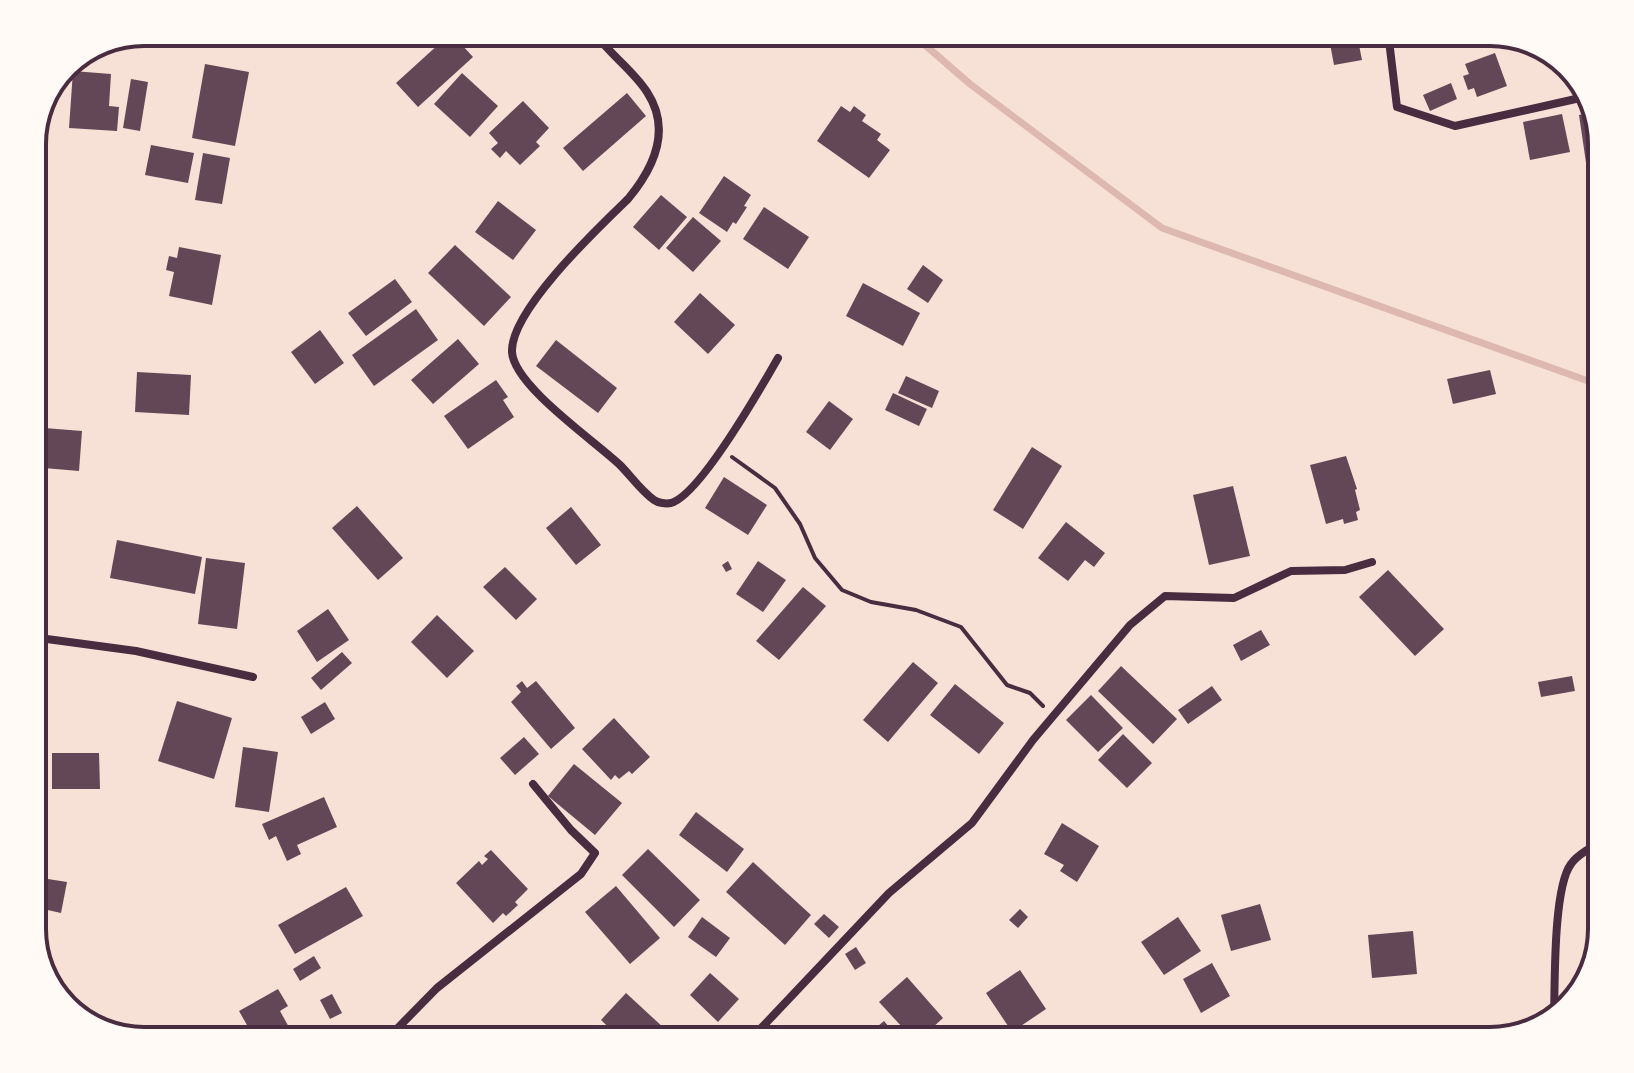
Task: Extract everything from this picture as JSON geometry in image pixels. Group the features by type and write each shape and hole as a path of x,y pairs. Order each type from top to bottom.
{"street":[{"path":"607,46 647,91 657,112 660,137 655,157 643,182 531,303 515,335 512,351 515,364 548,403 618,463 656,502 669,504 682,498 717,455 744,418 778,358"},
{"path":"1390,46 1397,107 1455,126 1577,99"},
{"path":"762,1027 889,893 972,823 1053,717 1130,625 1165,596 1234,598 1291,571 1345,570 1372,562"},
{"path":"46,639 136,651 253,677"},
{"path":"399,1027 437,988 581,874 595,853 571,830 533,784"},
{"path":"1555,1003 1563,885 1571,863 1588,851"}],"path":[{"path":"717,455 736,458 775,488 800,524 815,558 842,590 871,602 916,610 961,627 1007,685 1030,693 1053,717"}],"building":[{"path":"437,46 463,46 473,57 418,107 396,83"},
{"path":"1330,46 1359,46 1362,60 1334,65"},
{"path":"1495,53 1507,86 1477,97 1474,88 1468,90 1463,76 1469,74 1465,64"},
{"path":"205,64 249,72 235,146 192,138"},
{"path":"78,71 111,74 109,106 119,107 117,131 69,128 73,77"},
{"path":"462,73 498,106 470,137 434,104"},
{"path":"131,79 148,82 140,131 123,128"},
{"path":"1451,83 1457,99 1430,111 1423,95"},
{"path":"627,93 646,116 583,171 563,148"},
{"path":"523,101 549,128 536,142 540,146 520,165 506,151 500,158 491,149 498,143 489,133"},
{"path":"841,106 850,112 854,106 866,115 862,121 881,134 877,140 890,150 869,178 817,141"},
{"path":"1562,114 1570,152 1530,160 1523,122"},
{"path":"1583,114 1586,125 1588,176 1579,115"},
{"path":"151,145 194,153 188,183 145,175"},
{"path":"203,153 230,158 222,204 195,200"},
{"path":"724,176 751,195 736,224 733,222 727,232 699,213"},
{"path":"661,195 687,217 659,250 633,227"},
{"path":"498,201 536,230 513,260 475,232"},
{"path":"764,207 809,237 788,269 743,239"},
{"path":"693,217 721,241 693,272 666,248"},
{"path":"455,245 511,297 484,326 428,273"},
{"path":"179,247 221,255 212,305 169,296 174,272 166,270 169,256 177,258"},
{"path":"923,265 943,280 928,303 907,289"},
{"path":"395,279 412,302 366,336 348,313"},
{"path":"863,283 920,313 903,346 846,316"},
{"path":"700,293 735,325 708,354 674,322"},
{"path":"416,309 438,340 374,386 352,355"},
{"path":"320,330 344,363 315,384 291,352"},
{"path":"458,339 479,364 433,404 411,380"},
{"path":"556,340 617,388 598,413 536,366"},
{"path":"1490,370 1496,394 1453,404 1447,379"},
{"path":"137,372 191,375 189,415 135,412"},
{"path":"906,376 939,391 932,408 898,393"},
{"path":"496,380 508,397 503,400 514,417 468,449 444,416"},
{"path":"893,393 927,409 919,426 885,410"},
{"path":"829,401 853,419 830,450 806,432"},
{"path":"46,428 82,431 79,471 46,468"},
{"path":"1032,447 1062,466 1023,529 993,510"},
{"path":"1346,456 1357,489 1358,520 1344,524 1343,519 1326,524 1310,465"},
{"path":"724,477 767,505 748,535 705,508"},
{"path":"1233,486 1250,556 1209,565 1193,495"},
{"path":"357,506 403,558 378,580 332,528"},
{"path":"571,507 601,545 576,565 546,528"},
{"path":"1066,522 1105,553 1094,567 1085,560 1068,581 1038,558"},
{"path":"117,540 202,557 195,594 110,578"},
{"path":"206,558 245,563 237,629 198,624"},
{"path":"728,561 732,569 726,572 722,565"},
{"path":"758,561 786,580 763,612 736,594"},
{"path":"505,567 537,599 516,620 483,587"},
{"path":"1388,570 1444,629 1415,656 1359,597"},
{"path":"803,587 826,606 779,660 756,641"},
{"path":"328,609 349,640 317,662 297,631"},
{"path":"437,615 474,651 447,678 411,642"},
{"path":"1261,630 1270,645 1241,661 1233,645"},
{"path":"342,652 352,663 321,690 311,678"},
{"path":"913,662 938,683 888,742 863,720"},
{"path":"1121,666 1177,719 1153,744 1098,691"},
{"path":"1572,676 1575,691 1541,697 1538,682"},
{"path":"522,681 527,688 536,681 575,728 551,749 511,702 521,692 516,686"},
{"path":"955,684 1004,723 979,754 930,715"},
{"path":"1212,686 1222,700 1188,724 1178,710"},
{"path":"1091,695 1123,728 1098,752 1066,720"},
{"path":"177,701 232,718 214,779 158,761"},
{"path":"325,702 335,719 311,734 301,717"},
{"path":"614,718 650,757 632,774 629,771 619,779 615,775 611,780 582,749"},
{"path":"1123,734 1152,763 1127,788 1098,760"},
{"path":"524,737 539,754 515,775 500,758"},
{"path":"243,747 278,752 269,812 235,807"},
{"path":"52,753 99,753 100,789 52,789"},
{"path":"574,764 622,803 595,835 548,796"},
{"path":"324,797 337,827 297,845 301,854 287,861 276,836 269,840 262,824"},
{"path":"696,812 744,849 727,872 679,835"},
{"path":"1062,823 1099,846 1077,882 1060,871 1064,865 1044,854"},
{"path":"648,849 700,900 674,927 622,875"},
{"path":"491,850 528,889 515,902 518,905 493,923 456,883 479,861 482,865 488,859 484,856"},
{"path":"753,862 811,915 785,945 726,892"},
{"path":"48,879 67,882 61,913 46,910"},
{"path":"616,886 660,938 630,964 585,912"},
{"path":"346,887 363,916 295,954 278,925"},
{"path":"1260,904 1271,940 1231,951 1221,915"},
{"path":"1020,909 1028,917 1018,928 1009,920"},
{"path":"824,914 839,927 829,938 814,924"},
{"path":"702,917 730,938 716,957 688,937"},
{"path":"1178,917 1201,951 1164,975 1141,942"},
{"path":"1413,931 1417,974 1372,978 1368,935"},
{"path":"856,947 866,963 855,970 845,954"},
{"path":"314,956 321,968 300,981 293,969"},
{"path":"1212,963 1230,996 1201,1013 1183,979"},
{"path":"1020,970 1046,1009 1019,1027 1009,1027 986,993"},
{"path":"710,973 739,999 718,1022 690,995"},
{"path":"907,977 943,1018 933,1027 902,1027 879,1002"},
{"path":"278,989 288,1006 280,1011 289,1027 248,1027 239,1011"},
{"path":"626,993 663,1027 608,1027 601,1020"},
{"path":"332,994 342,1013 330,1019 320,1000"}],"waterway":[{"path":"926,46 970,84 1162,228 1588,381"}]}
